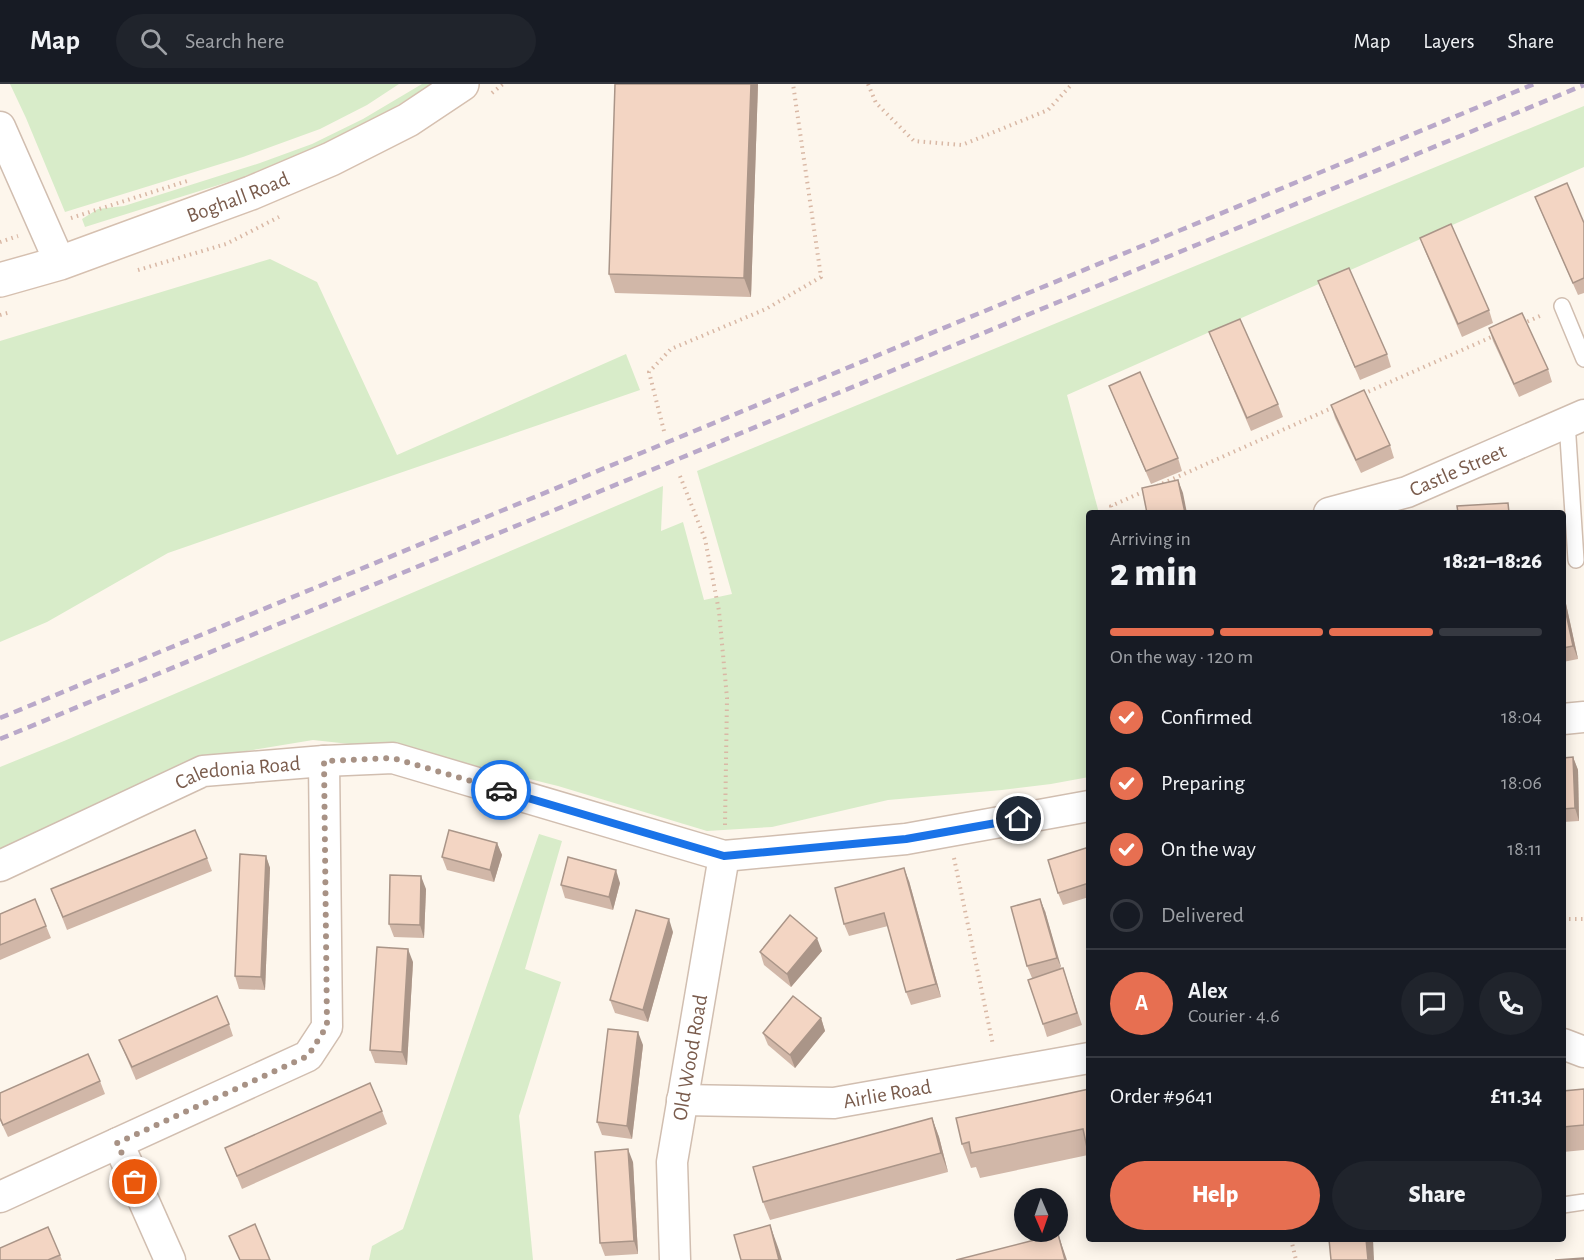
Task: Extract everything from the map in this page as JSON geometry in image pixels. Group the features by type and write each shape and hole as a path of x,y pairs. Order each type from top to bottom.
{"street":[{"name":"Boghall Road","path":"0,280 60,263 251,194 331,159 408,120 462,84"},
{"path":"0,127 60,263"},
{"name":"Castle Street","path":"1340,510 1407,492 1576,418"},
{"path":"1566,720 1584,717"},
{"name":"Caledonia Road","path":"0,866 203,771 324,761 393,758 724,856 906,839 1086,807"},
{"path":"0,1197 308,1056 327,1026 324,761"},
{"name":"Old Wood Road","path":"675,1260 672,1162 724,856"},
{"path":"1566,1045 1584,1052"},
{"name":"Airlie Road","path":"682,1100 834,1103 1086,1059"},
{"path":"117,1143 170,1260"}],"lane":[{"path":"1562,306 1583,352"},
{"path":"1576,418 1576,560"},
{"path":"1566,1205 1584,1202"}],"path":[{"path":"664,431 649,372 671,350 766,309 821,276 793,84"},
{"path":"868,84 876,104 914,141 962,145 1048,110 1072,84"},
{"path":"44,226 197,178"},
{"path":"1519,325 1562,306"},
{"path":"1358,396 1498,334"},
{"path":"1112,510 1111,506 1337,406"},
{"path":"680,476 705,539 719,611 727,698 724,856"},
{"path":"949,831 1001,1074"},
{"path":"1566,920 1584,919"},
{"path":"1292,1242 1296,1260"}],"green space":[{"path":"10,84 399,84 367,105 320,129 243,157 65,212"},
{"path":"422,84 433,84 365,125 314,151 263,171 85,227 82,219 98,209 124,206 312,144 363,119"},
{"path":"1584,106 1584,167 1067,395 1098,510 1086,510 1086,778 1002,790 888,800 772,827 707,831 558,786 414,751 313,740 210,757 0,849 0,767 663,486 661,531 683,522 704,600 732,594 697,471"},
{"path":"270,259 317,282 397,455 626,354 640,390 168,553 47,622 0,642 0,341"},
{"path":"539,834 562,841 525,969 561,982 519,1116 533,1260 369,1260 372,1246 403,1229"}],"building":[{"path":"615,84 751,84 744,278 609,274"},
{"path":"1567,183 1584,223 1584,278 1573,283 1535,197"},
{"path":"1451,224 1489,310 1458,324 1420,238"},
{"path":"1349,268 1387,354 1355,367 1318,281"},
{"path":"1522,313 1548,369 1514,384 1489,328"},
{"path":"1240,319 1278,404 1247,418 1209,332"},
{"path":"1140,372 1178,458 1146,471 1109,386"},
{"path":"1364,390 1390,445 1356,460 1331,405"},
{"path":"1178,480 1184,510 1146,510 1142,488"},
{"path":"1508,503 1509,510 1458,510 1457,506"},
{"path":"1566,613 1573,646 1566,647"},
{"path":"1573,757 1575,808 1566,809 1566,758"},
{"path":"195,830 207,858 63,917 51,889"},
{"path":"449,830 497,843 490,870 442,857"},
{"path":"1086,848 1086,884 1058,893 1048,860"},
{"path":"240,854 266,856 261,977 235,976"},
{"path":"568,857 616,870 609,897 561,885"},
{"path":"904,868 936,984 906,992 884,913 844,924 835,888"},
{"path":"390,875 421,876 420,925 389,924"},
{"path":"35,899 46,926 0,945 0,914"},
{"path":"1040,899 1057,958 1027,966 1011,907"},
{"path":"636,910 669,919 643,1010 610,1000"},
{"path":"790,915 817,938 787,974 760,952"},
{"path":"377,947 408,949 402,1052 370,1050"},
{"path":"1063,968 1077,1013 1043,1024 1028,980"},
{"path":"217,996 229,1024 132,1067 119,1040"},
{"path":"793,996 821,1018 790,1055 763,1033"},
{"path":"608,1029 638,1032 627,1126 597,1122"},
{"path":"88,1054 100,1081 3,1125 0,1118 0,1093"},
{"path":"370,1083 382,1111 237,1176 225,1148"},
{"path":"1584,1089 1584,1125 1566,1127 1566,1091"},
{"path":"1086,1090 1086,1143 1083,1129 971,1153 969,1142 962,1144 956,1118"},
{"path":"932,1118 941,1153 763,1202 753,1167"},
{"path":"628,1149 634,1241 600,1243 595,1152"},
{"path":"255,1224 270,1260 240,1260 229,1236"},
{"path":"770,1225 779,1260 741,1260 734,1235"},
{"path":"48,1227 60,1255 48,1260 0,1260 0,1248"},
{"path":"1027,1242 1060,1242 1065,1260 956,1260"},
{"path":"1329,1242 1366,1242 1368,1260 1331,1260"},
{"path":"1584,1258 1584,1260 1555,1260"}],"railway":[{"path":"0,718 1534,84"},
{"path":"0,739 1584,85"}],"way so far":[{"path":"135,1182 117,1143 308,1056 327,1026 324,761 393,758 501,790"}],"route":[{"path":"501,790 724,856 906,839 1019,819"}]}
